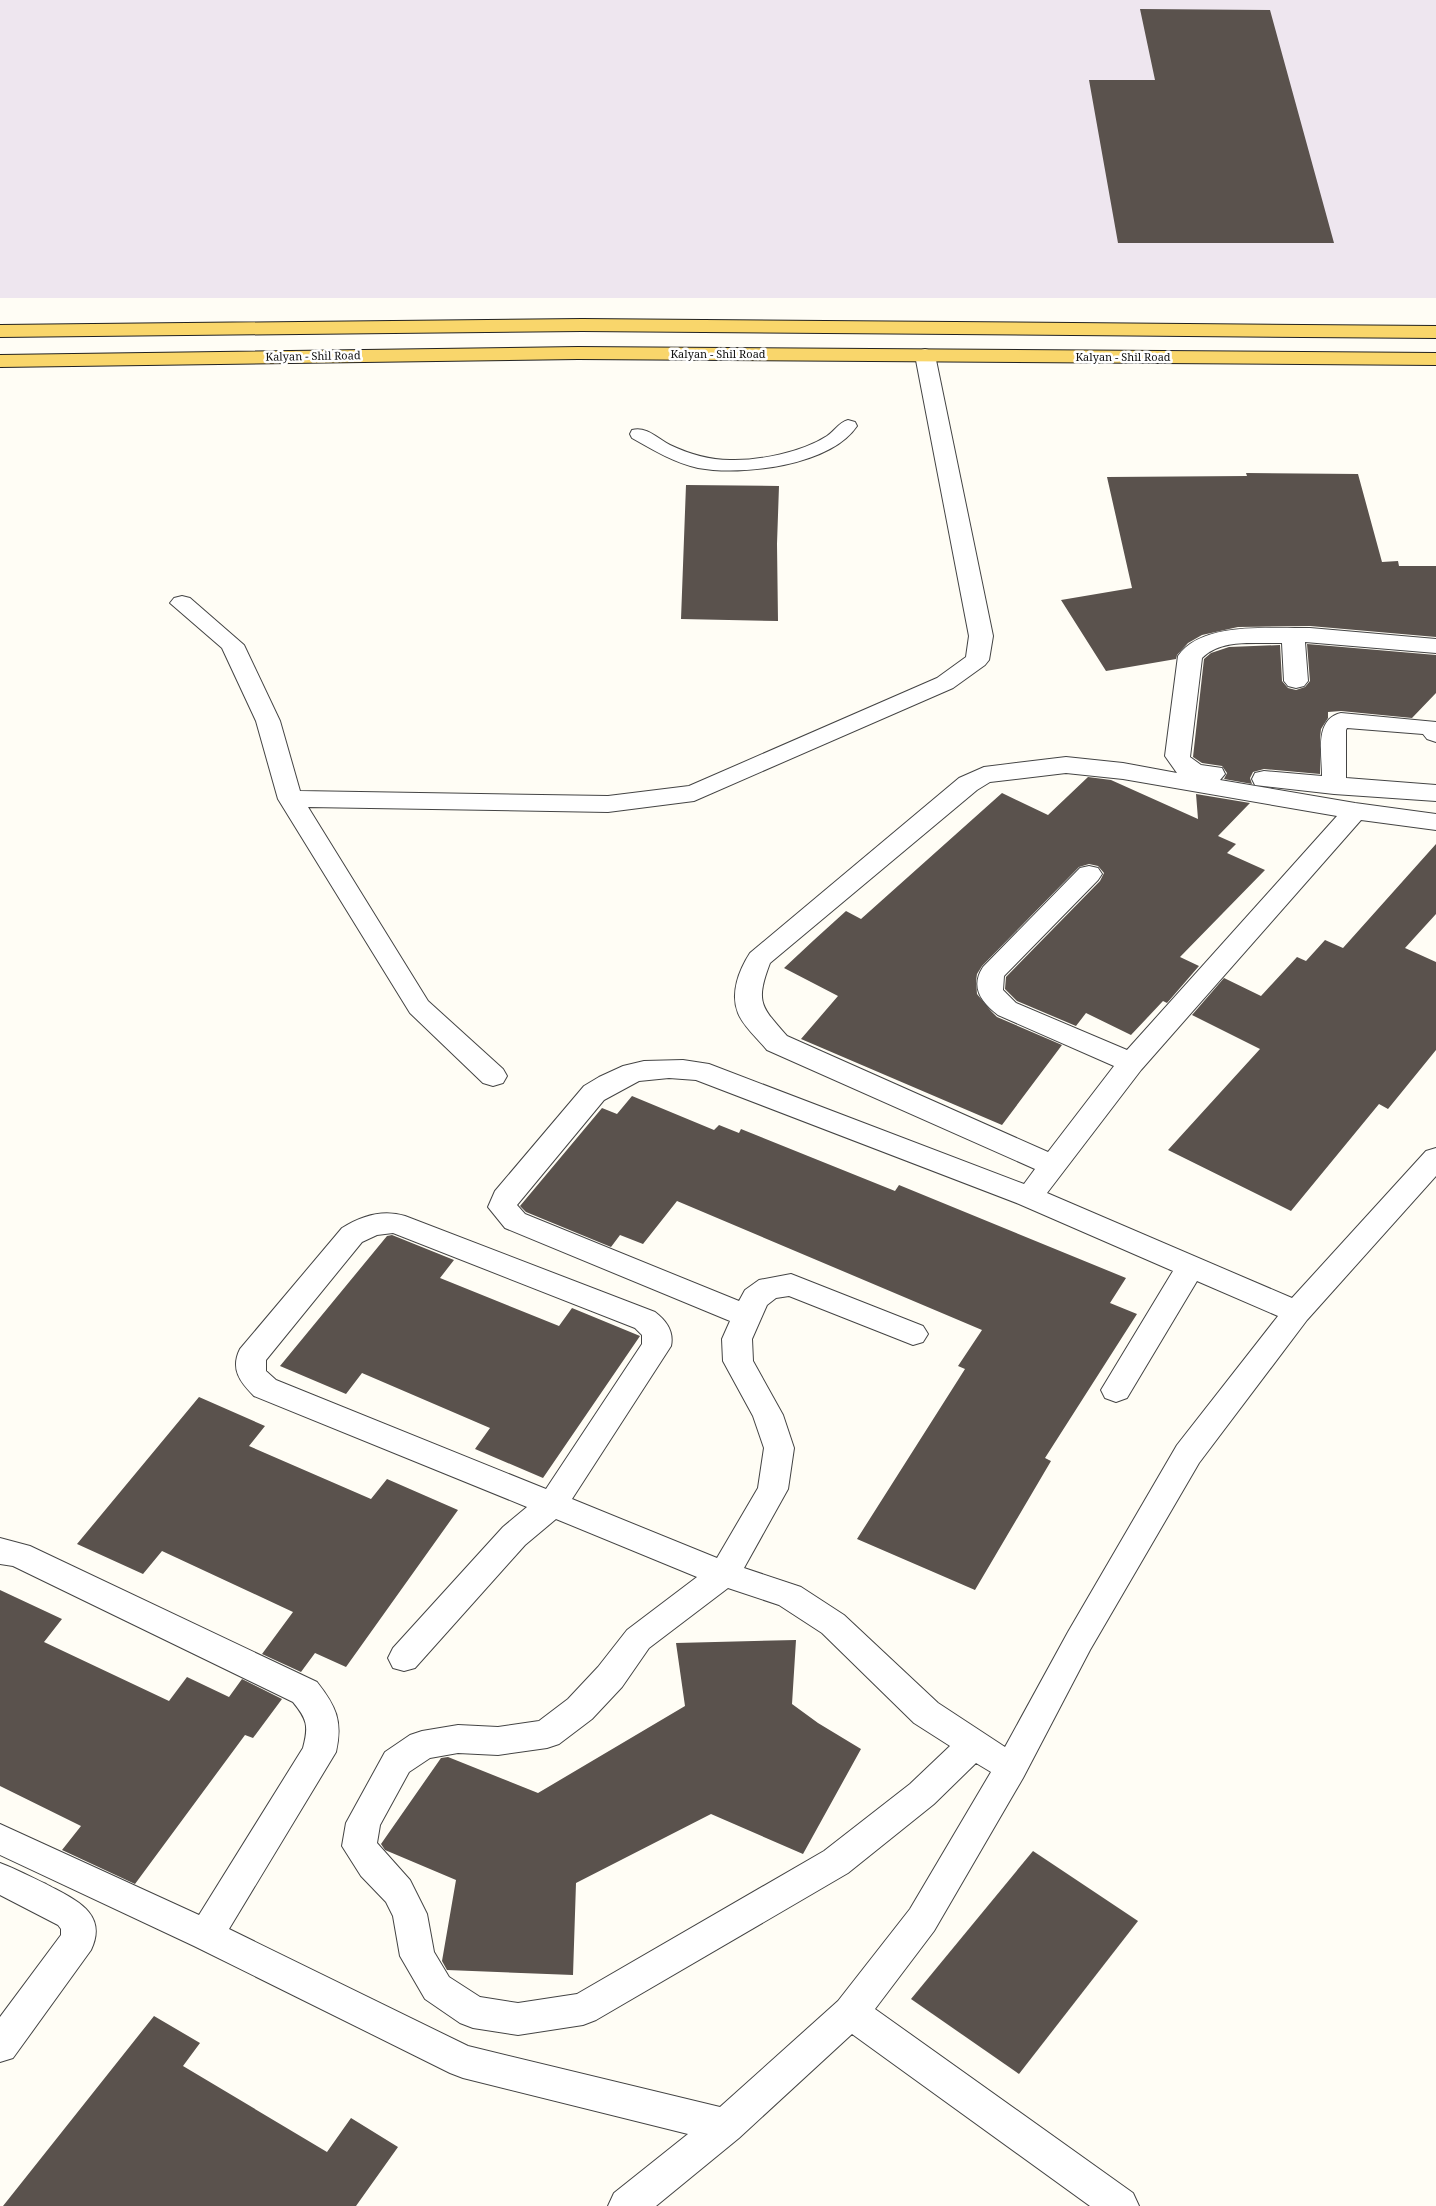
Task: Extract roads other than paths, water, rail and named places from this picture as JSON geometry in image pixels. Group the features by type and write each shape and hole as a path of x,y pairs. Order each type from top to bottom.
{"main road":[{"path":"0,331 582,325 1436,332"},
{"name":"Kalyan - Shil Road","path":"0,361 578,353 1436,359"}],"street":[{"path":"290,799 608,804 694,793 945,683 977,660 981,636 925,355"},
{"path":"182,603 232,646 268,721 290,799 419,1007 493,1076"},
{"path":"1293,636 1296,681"},
{"path":"1436,646 1328,636 1219,638 1199,647 1190,656 1177,756 1179,761 1185,766 1200,773 1334,786 1436,793"},
{"path":"1334,786 1334,729 1341,720 1430,728 1436,734"},
{"path":"1053,1166 778,1043 751,1012 748,986 759,959 968,784 984,775 1066,765 1123,771 1354,811 1436,822"},
{"path":"1029,1197 1131,1063 1354,811"},
{"path":"1089,874 992,973 989,986 994,998 1007,1009 1131,1063"},
{"path":"747,1316 515,1221 502,1207 505,1198 594,1093 613,1081 634,1072 658,1067 699,1071 1029,1197 1298,1312"},
{"path":"627,2206 726,2126 850,2012 922,1920 1012,1768 1079,1640 1188,1454 1298,1312 1436,1158"},
{"path":"404,1658 514,1536 552,1504 656,1346 659,1337 654,1327 645,1320 395,1222 381,1222 366,1227 352,1235 251,1357 251,1375 265,1388 552,1504 724,1574 790,1596 833,1624 926,1713 1012,1768"},
{"path":"1116,1390 1191,1266"},
{"path":"913,1334 791,1285 769,1288 755,1298 737,1339 738,1361 768,1415 779,1448 773,1489 724,1574 638,1639 610,1677 580,1709 547,1734 498,1741 458,1739 422,1745 397,1762 363,1823 359,1846 398,1891 410,1914 417,1956 437,1988 473,2012 518,2019 583,2009 836,1862 922,1794 974,1744"},
{"path":"0,1551 19,1555 305,1692 318,1708 325,1730 318,1752 206,1935"},
{"path":"0,1839 206,1935 463,2061 726,2126"},
{"path":"0,1878 70,1914 78,1924 79,1939 0,2046"},
{"path":"850,2012 1120,2206"}],"lane":[{"path":"639,434 664,449 698,462 730,466 766,463 803,453 834,440 848,426"}]}
